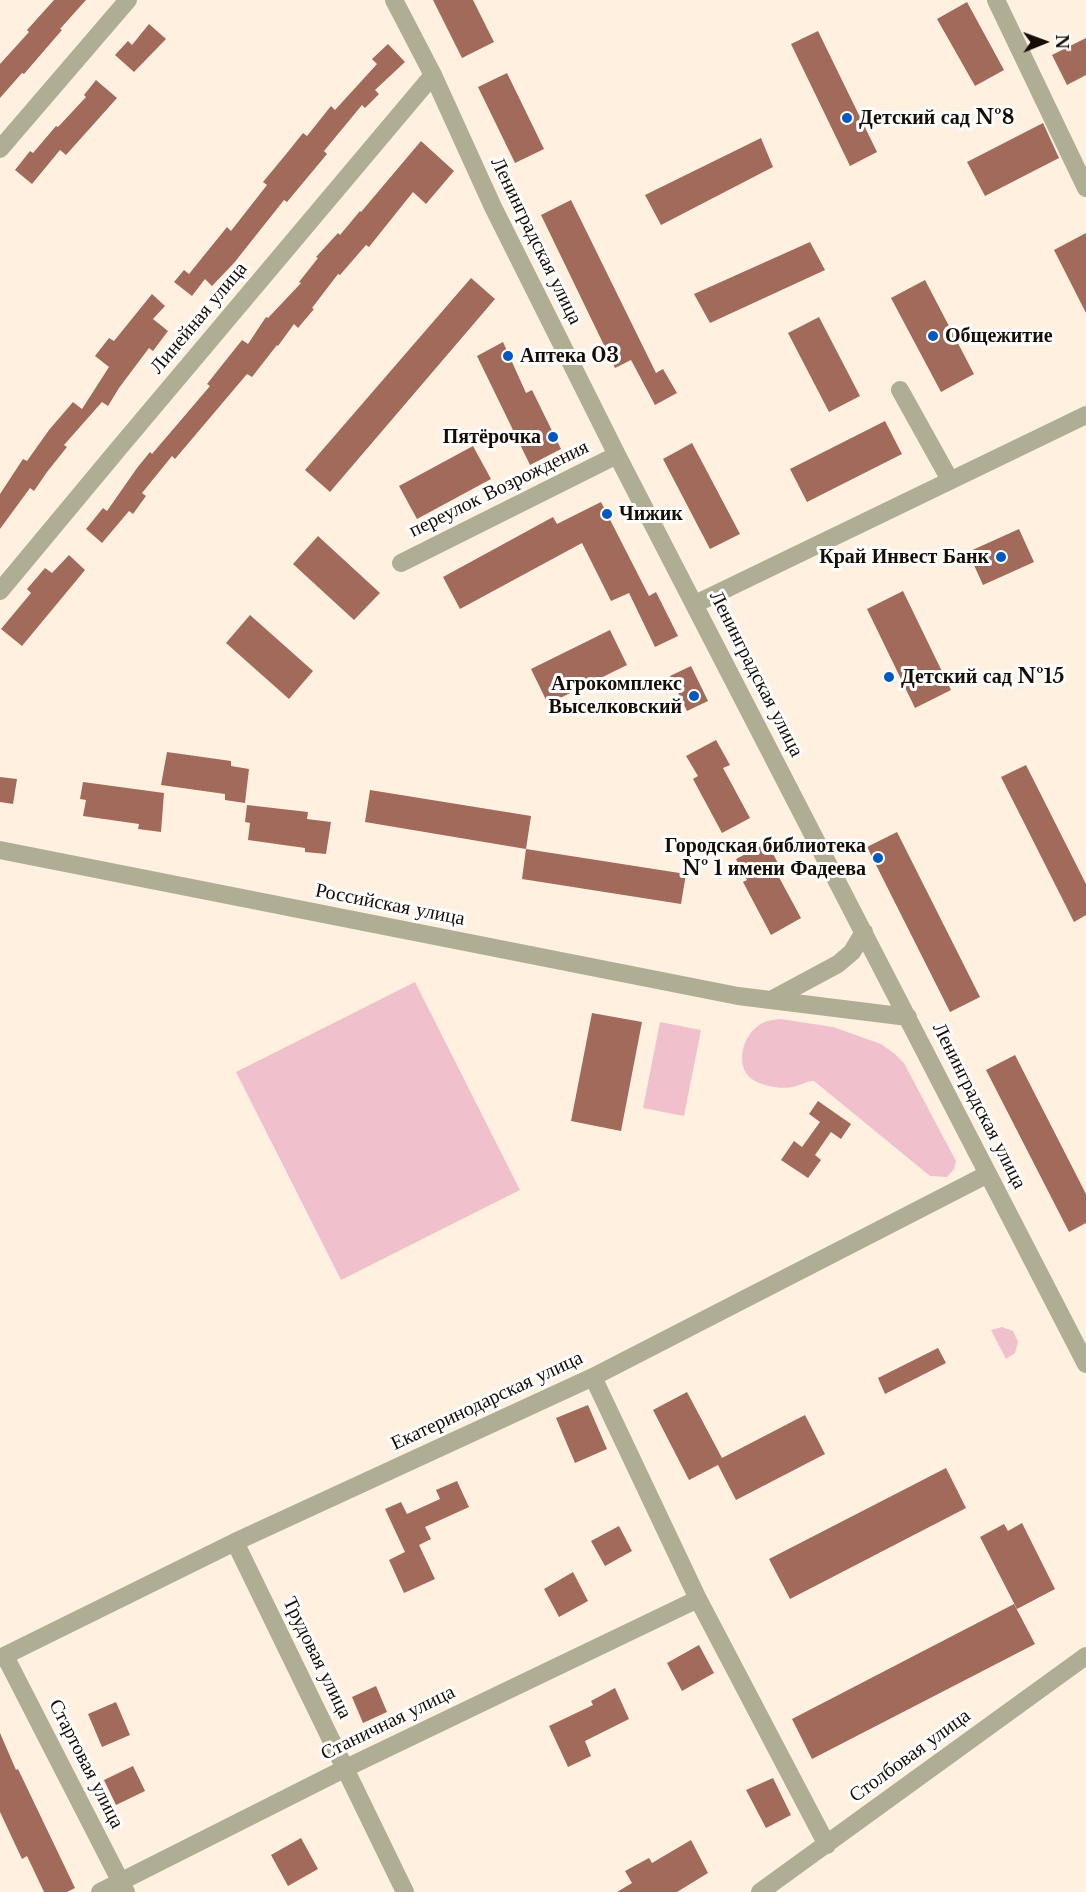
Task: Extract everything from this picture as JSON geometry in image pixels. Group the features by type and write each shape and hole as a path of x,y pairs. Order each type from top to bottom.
{"street":[{"path":"0,149 128,0"},
{"name":"Ленинградская улица","path":"394,0 433,75 493,207 617,455 1086,1364"},
{"path":"996,0 1086,188"},
{"name":"Линейная улица","path":"0,591 433,75"},
{"path":"900,390 950,480"},
{"path":"695,604 1086,415"},
{"name":"переулок Возрождения","path":"401,563 617,455"},
{"name":"Российская улица","path":"0,850 706,990 908,1017"},
{"path":"771,1000 838,964 852,952 864,932"},
{"name":"Екатеринодарская улица","path":"2,1657 235,1542 593,1377 988,1174"},
{"path":"593,1377 698,1599 827,1845"},
{"name":"Трудовая улица","path":"235,1542 405,1892"},
{"name":"Станичная улица","path":"100,1892 124,1887 346,1768 698,1599"},
{"name":"Столбовая улица","path":"760,1892 1086,1656"},
{"name":"Стартовая улица","path":"2,1657 124,1887"}],"shaded area":[{"path":"415,982 520,1190 341,1280 236,1072"},
{"path":"780,1019 833,1027 881,1044 895,1054 904,1063 956,1161 954,1169 947,1177 930,1176 814,1081 781,1088 760,1083 748,1076 742,1062 747,1038 760,1024"},
{"path":"660,1022 701,1030 684,1116 643,1108"},
{"path":"1002,1327 1013,1331 1018,1342 1015,1353 1006,1359 991,1330"}],"building":[{"path":"54,0 86,0 24,74 22,73 0,98 0,64"},
{"path":"433,0 473,0 494,42 462,58"},
{"path":"967,2 1004,70 975,86 937,19"},
{"path":"149,24 166,39 134,72 115,55 128,41 132,45"},
{"path":"818,31 877,152 850,166 791,44"},
{"path":"1086,38 1086,75 1067,85 1052,55"},
{"path":"388,44 405,62 375,90 379,94 365,108 362,105 324,151 327,154 287,202 284,200 234,263 212,286 205,279 192,296 174,282 184,270 189,274 227,227 231,231 267,185 263,182 303,133 307,136 331,106 335,110 377,64 372,59"},
{"path":"507,73 544,149 515,163 478,87"},
{"path":"96,80 117,98 66,155 60,150 32,184 15,170 30,151 33,153 56,126 58,127 86,97 84,95"},
{"path":"1043,123 1059,158 985,196 967,162"},
{"path":"761,138 773,167 661,225 645,195"},
{"path":"421,141 454,171 426,204 413,192 369,247 366,245 340,275 338,274 298,328 294,324 252,377 247,374 175,459 172,456 142,493 146,496 133,514 129,511 102,543 86,529 103,508 107,511 150,452 152,454 210,386 207,384 242,340 248,344 266,317 268,318 301,283 299,282 318,258 316,257 361,212"},
{"path":"571,200 656,373 663,369 677,393 655,405 631,360 615,368 541,215"},
{"path":"1086,233 1086,313 1054,250"},
{"path":"810,242 825,270 710,323 694,294"},
{"path":"471,278 495,299 330,492 305,470"},
{"name":"Общежитие","path":"925,280 974,374 941,392 891,298"},
{"path":"152,294 165,306 153,319 168,331 153,351 149,348 108,406 102,402 64,445 67,447 34,491 30,488 0,529 0,494 23,459 27,461 73,402 82,409 109,367 95,356 109,338 114,341"},
{"path":"819,317 860,396 829,412 788,333"},
{"path":"503,342 526,393 532,390 561,449 530,465 477,356"},
{"path":"885,421 902,454 807,502 790,469"},
{"path":"692,443 740,534 710,549 663,459"},
{"path":"473,446 491,479 417,519 399,486"},
{"path":"601,502 649,596 656,592 678,636 655,647 629,593 611,601 582,543 460,609 443,577 553,517 557,524"},
{"name":"Край Инвест Банк","path":"1019,529 1034,562 983,585 968,552"},
{"path":"318,536 380,593 354,620 293,564"},
{"path":"69,555 85,570 22,646 1,629 31,593 27,589 45,568 52,573"},
{"path":"903,591 951,690 915,708 867,609"},
{"path":"250,615 313,671 289,699 226,643"},
{"path":"610,630 627,665 548,704 531,669"},
{"path":"691,666 708,701 687,711 670,676"},
{"path":"716,740 730,765 723,768 750,818 722,833 693,779 698,776 686,756"},
{"path":"167,752 231,761 231,766 249,769 245,803 225,800 225,794 161,785"},
{"path":"1026,765 1086,884 1086,915 1074,922 1001,777"},
{"path":"0,777 17,779 13,804 0,802"},
{"path":"83,782 164,793 161,832 138,829 139,824 83,816 86,800 80,799"},
{"path":"370,790 531,816 526,849 365,822"},
{"path":"247,805 308,812 307,819 331,822 326,854 305,852 305,848 248,840 250,823 245,822"},
{"path":"897,832 980,997 950,1012 867,847"},
{"path":"767,843 779,865 774,868 801,918 771,935 743,882 747,880 736,859"},
{"path":"526,849 686,874 681,904 522,879"},
{"path":"592,1013 642,1022 621,1131 571,1121"},
{"path":"1015,1055 1086,1194 1086,1223 1069,1232 986,1070"},
{"path":"818,1101 851,1124 841,1139 831,1132 815,1155 821,1160 808,1178 781,1160 794,1141 802,1147 820,1122 809,1114"},
{"path":"938,1348 946,1363 885,1394 878,1378"},
{"path":"687,1392 722,1458 805,1415 825,1454 736,1500 718,1465 689,1480 653,1410"},
{"path":"588,1405 607,1449 575,1463 556,1418"},
{"path":"946,1468 966,1508 790,1599 769,1559"},
{"path":"457,1481 469,1507 425,1527 431,1539 419,1545 435,1579 404,1593 389,1560 405,1552 385,1509 401,1502 407,1514 440,1499 436,1490"},
{"path":"1022,1523 1055,1589 1017,1609 980,1537 1004,1524 1008,1531"},
{"path":"619,1526 632,1551 605,1566 591,1541"},
{"path":"573,1572 588,1601 559,1617 544,1589"},
{"path":"1014,1604 1035,1644 812,1759 792,1719"},
{"path":"699,1645 714,1673 682,1691 667,1663"},
{"path":"376,1686 387,1712 363,1723 352,1697"},
{"path":"615,1688 629,1719 585,1741 591,1756 568,1767 549,1726 593,1705 591,1701"},
{"path":"116,1702 130,1735 102,1747 88,1714"},
{"path":"0,1733 75,1888 67,1892 44,1892 27,1856 22,1859 0,1812"},
{"path":"133,1766 145,1791 116,1805 104,1780"},
{"path":"773,1778 791,1815 766,1828 746,1790"},
{"path":"301,1838 318,1869 288,1886 271,1855"},
{"path":"691,1840 708,1873 677,1892 617,1892 632,1883 625,1871 649,1858 652,1863"}],"place":[{"name":"Детский сад №8","path":"847,118"},
{"name":"Общежитие","path":"933,336"},
{"name":"Аптека 03","path":"508,356"},
{"name":"Пятёрочка","path":"553,437"},
{"name":"Чижик","path":"607,514"},
{"name":"Край Инвест Банк","path":"1001,557"},
{"name":"Детский сад №15","path":"889,677"},
{"name":"Агрокомплекс Выселковский","path":"694,696"},
{"name":"Городская библиотека № 1 имени Фадеева","path":"878,858"}]}
